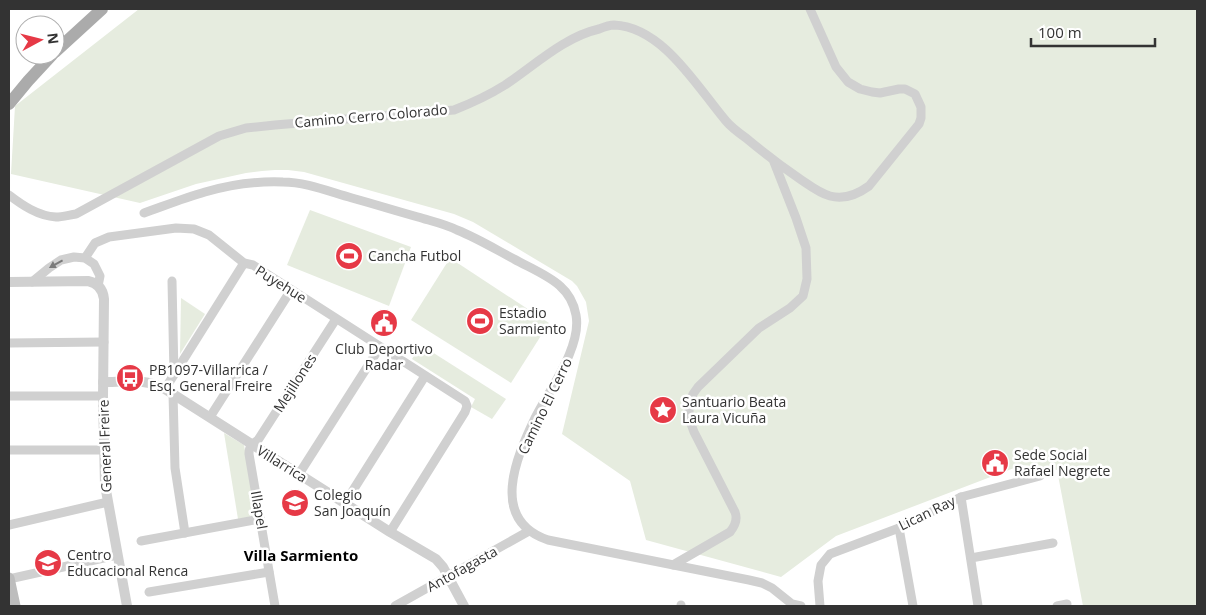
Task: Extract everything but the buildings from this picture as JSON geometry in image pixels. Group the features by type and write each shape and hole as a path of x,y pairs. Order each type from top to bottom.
{"main road":[{"path":"65,44 102,9"},
{"path":"9,104 43,65"},
{"path":"9,578 15,606"}],"street":[{"name":"Camino Cerro Colorado","path":"9,195 37,213 55,217 76,214 219,136 246,128 454,110 480,100 505,85 576,36 613,25 634,29 658,42 678,62 727,122 774,162 821,192 836,197 850,196 869,186 908,138 922,118 921,107 915,94 905,89 880,93 860,89 848,82 836,67 810,9"},
{"name":"Camino Cerro Colorado","path":"673,565 730,532 736,522 735,512 690,421 690,402 693,394 719,365 759,328 790,308 803,296 807,279 806,248 774,162"},
{"name":"Camino El Cerro","path":"144,213 203,192 220,188 295,182 456,229 559,285 574,308 577,324 576,333 570,354 528,434 521,453 513,480 512,494 514,511 519,520 536,536 548,540 762,583 772,588 795,606"},
{"name":"Puyehue","path":"85,258 95,242 108,238 176,228 194,229 210,235 244,264 253,265 465,401 467,406 465,412 390,532"},
{"path":"9,282 32,282 88,281 98,286 100,276 94,264 85,258 74,257 61,260 32,282"},
{"path":"185,533 175,468 169,392 174,375 244,264"},
{"path":"172,281 174,375"},
{"name":"General Freire","path":"98,286 103,292 104,300 103,396 105,485 127,606"},
{"path":"210,418 291,290"},
{"name":"Mejillones","path":"252,444 258,440 336,319"},
{"path":"9,343 104,342"},
{"path":"299,474 380,348"},
{"path":"345,503 426,376"},
{"name":"Villarrica","path":"104,382 142,381 154,384 169,392 390,532 436,559 444,568 464,606"},
{"path":"9,396 103,396"},
{"name":"Illapel","path":"252,444 249,454 275,606"},
{"path":"9,450 104,450"},
{"name":"Lican Ray","path":"820,606 818,581 821,564 830,554 899,528 961,497 1040,476"},
{"path":"961,497 978,606"},
{"path":"9,525 108,502"},
{"path":"140,540 260,519"},
{"path":"899,528 913,606"},
{"name":"Antofagasta","path":"398,606 529,531"},
{"path":"971,558 1053,543"},
{"path":"9,578 118,555"},
{"path":"149,592 269,572"},
{"path":"1057,606 1067,604"}],"shaded area":[{"path":"139,9 1197,9 1197,606 1083,606 1057,470 1022,465 836,536 781,577 646,540 630,481 562,434 589,321 586,302 572,281 473,222 454,214 304,172 288,170 246,173 196,184 140,203 11,174 15,106"},
{"name":"Cancha Futbol","path":"310,210 411,247 389,306 287,265"},
{"name":"Estadio Sarmiento","path":"450,258 549,323 511,383 411,320"},
{"path":"181,298 205,314 180,354"},
{"path":"421,345 506,399 492,419 471,407 475,399 412,359"},
{"path":"224,433 244,445 257,516 238,519"}],"place":[{"name":"Cancha Futbol","path":"349,256"},
{"name":"Estadio Sarmiento","path":"480,321"},
{"name":"Club Deportivo Radar","path":"384,323"},
{"name":"PB1097-Villarrica / Esq. General Freire","path":"130,378"},
{"name":"Santuario Beata Laura Vicuña","path":"663,410"},
{"name":"Sede Social Rafael Negrete","path":"995,463"},
{"name":"Colegio San Joaquín","path":"295,503"},
{"name":"Centro Educacional Renca","path":"48,563"}],"district":[{"name":"Villa Sarmiento","path":"301,556"}]}
